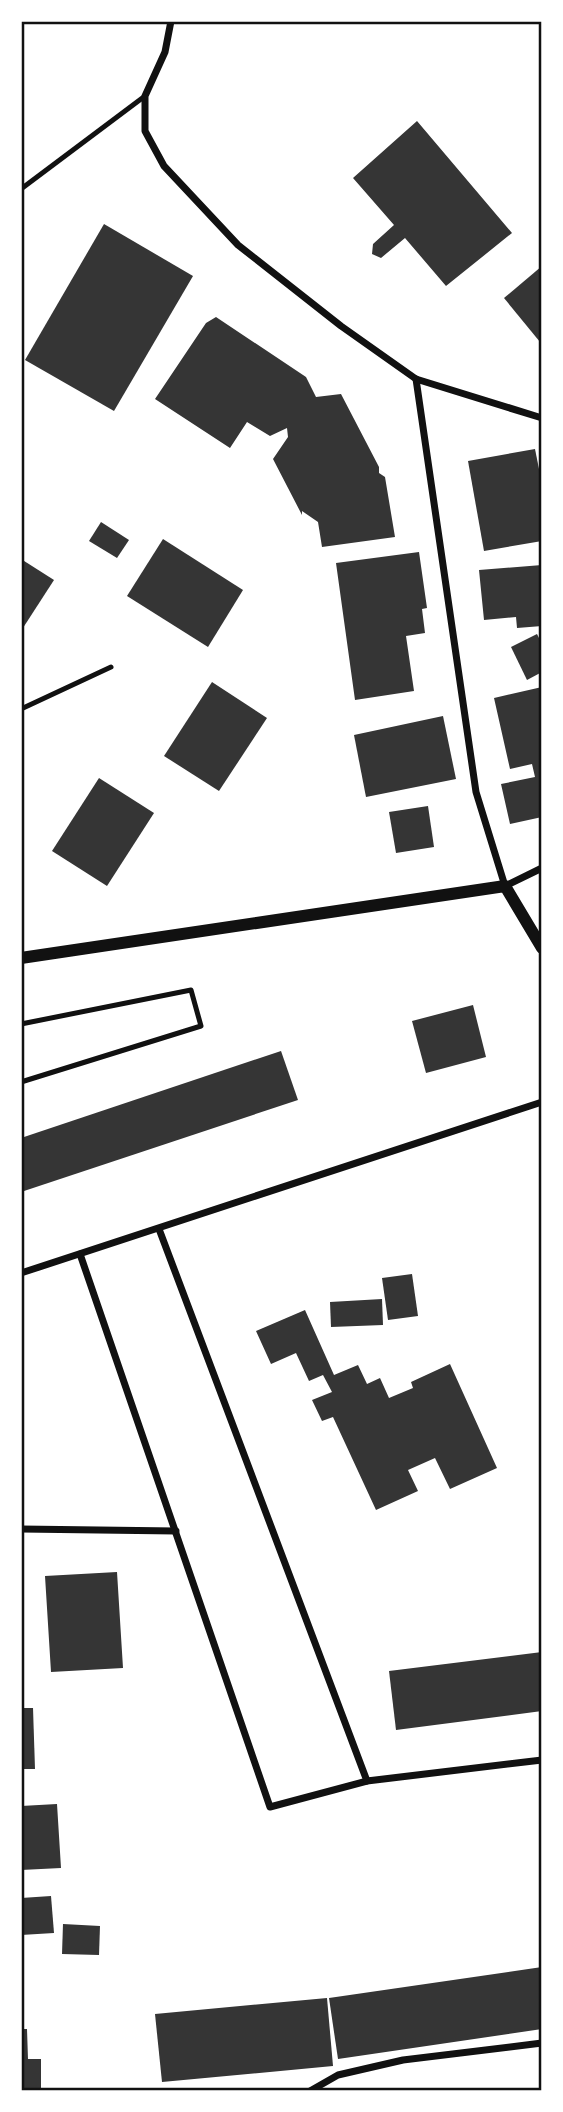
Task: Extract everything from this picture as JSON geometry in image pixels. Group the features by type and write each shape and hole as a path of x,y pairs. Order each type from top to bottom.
{"street":[{"path":"171,21 165,52 145,96 145,131 164,166 238,245 341,326 416,379 542,418"},
{"path":"416,379 476,792 505,886 542,947"},
{"path":"21,958 505,886 542,868"},
{"path":"21,1273 542,1101"},
{"path":"159,1229 367,1781"},
{"path":"80,1254 270,1807 367,1781 542,1760"},
{"path":"21,1529 176,1531"},
{"path":"310,2091 338,2075 403,2060 542,2043"}],"lane":[{"path":"21,189 145,96"},
{"path":"21,709 111,667"},
{"path":"21,1024 191,990 201,1026 21,1082"}],"building":[{"path":"417,121 512,233 446,286 405,238 381,258 372,254 373,244 394,225 353,178"},
{"path":"104,224 193,276 114,411 25,360"},
{"path":"542,266 542,340 540,342 504,298"},
{"path":"216,317 306,377 316,397 341,394 379,467 379,473 385,477 395,537 322,547 318,522 302,511 302,515 273,459 288,437 287,428 270,436 247,422 230,448 155,399 206,323"},
{"path":"535,449 542,484 542,541 484,551 468,461"},
{"path":"101,522 129,540 117,558 89,541"},
{"path":"163,539 243,590 208,647 127,596"},
{"path":"419,552 427,608 422,609 425,633 406,636 414,691 355,700 336,563"},
{"path":"21,559 54,580 21,631"},
{"path":"542,565 542,626 517,628 516,617 484,620 479,570"},
{"path":"537,634 542,644 542,672 527,680 511,647"},
{"path":"212,682 267,718 219,791 164,756"},
{"path":"542,687 542,817 510,824 501,784 535,777 532,764 510,769 494,698"},
{"path":"443,716 456,779 366,797 354,735"},
{"path":"99,778 154,813 107,886 52,851"},
{"path":"428,806 434,847 396,853 389,812"},
{"path":"473,1005 486,1057 426,1073 412,1021"},
{"path":"281,1051 298,1100 21,1192 21,1138"},
{"path":"412,1274 418,1316 388,1320 382,1278"},
{"path":"382,1299 383,1325 331,1327 330,1302"},
{"path":"305,1310 334,1375 358,1365 367,1384 380,1378 389,1398 413,1388 411,1382 450,1364 497,1468 450,1489 435,1458 408,1470 418,1491 376,1510 333,1417 322,1421 312,1400 332,1392 323,1375 309,1381 296,1353 271,1364 256,1331"},
{"path":"117,1572 123,1668 51,1672 45,1576"},
{"path":"542,1652 542,1711 396,1730 389,1671"},
{"path":"21,1708 33,1708 35,1769 21,1769"},
{"path":"57,1804 61,1868 21,1870 21,1806"},
{"path":"51,1896 54,1933 21,1935 21,1898"},
{"path":"63,1924 100,1926 99,1955 62,1954"},
{"path":"542,1967 542,2029 338,2059 329,1998"},
{"path":"327,1998 333,2066 162,2082 155,2014"},
{"path":"21,2029 27,2029 28,2059 41,2059 41,2091 21,2091"}]}
